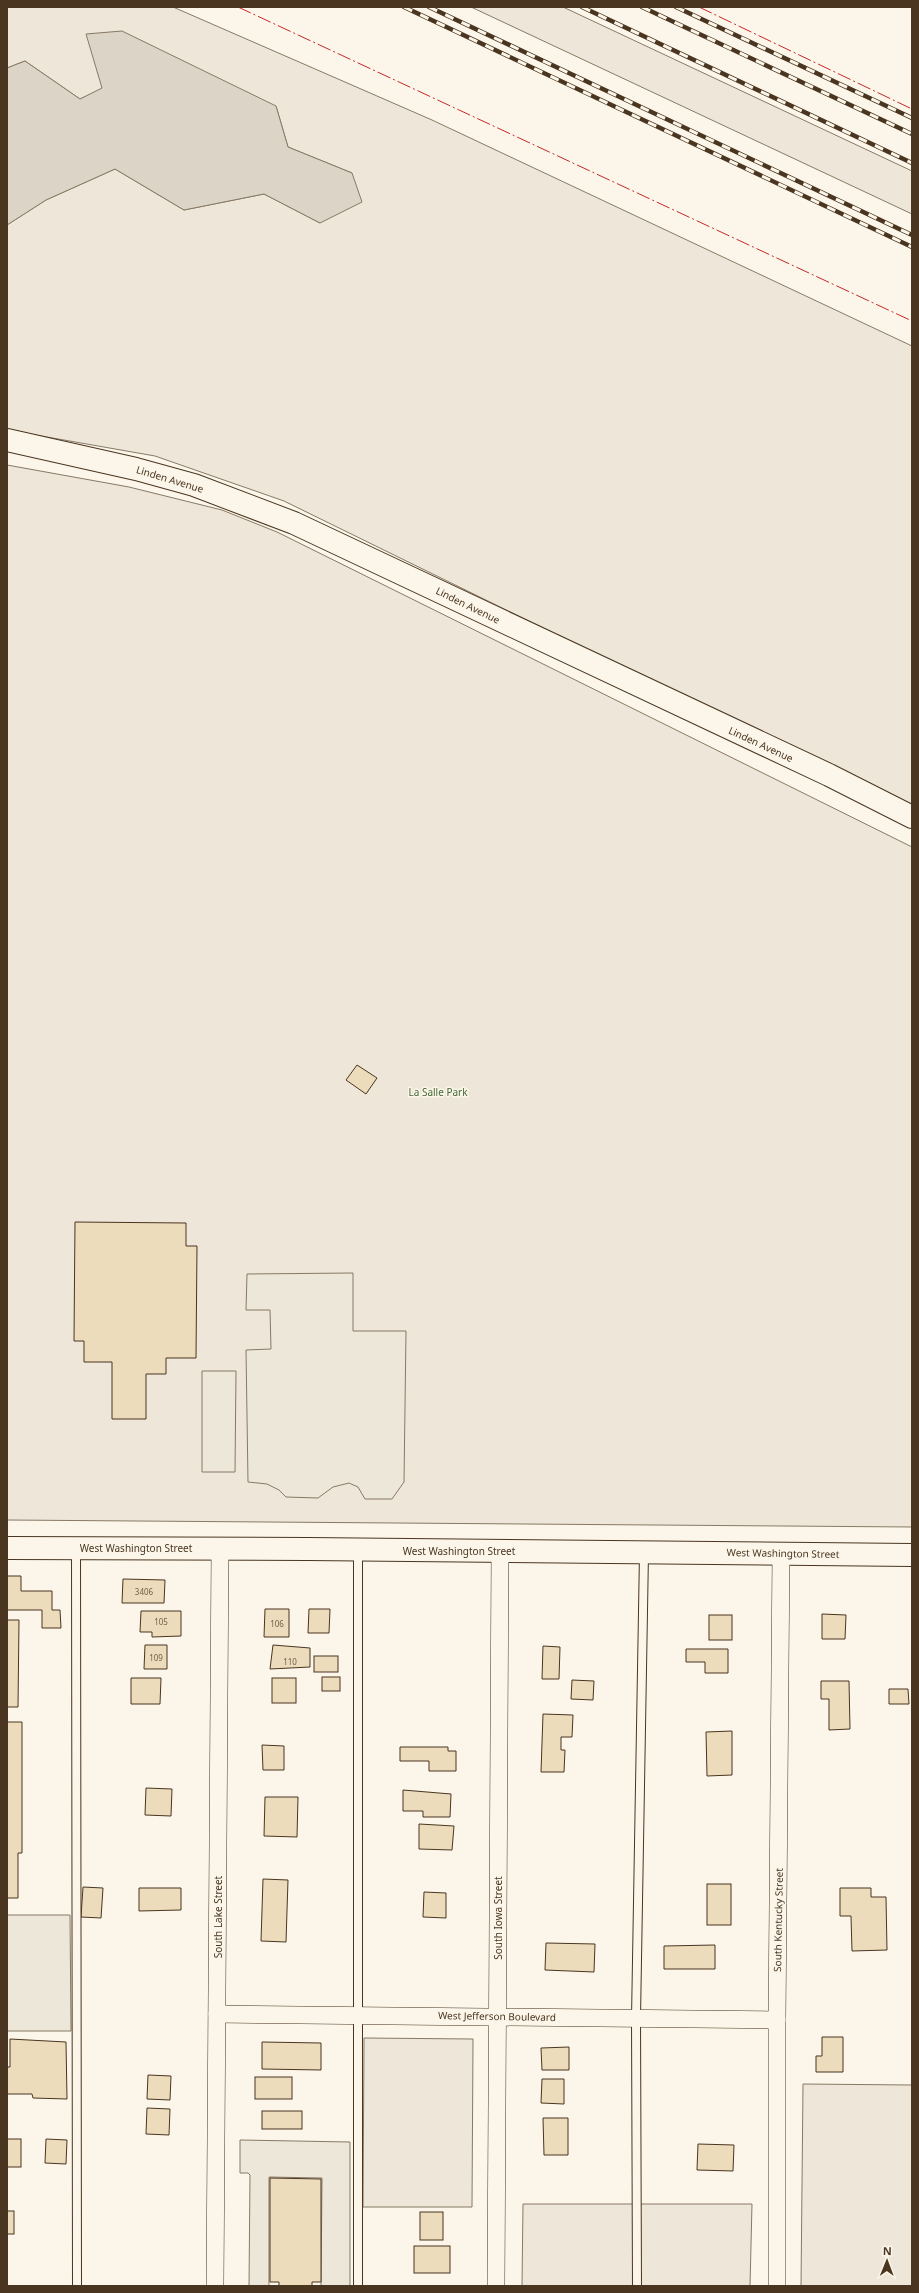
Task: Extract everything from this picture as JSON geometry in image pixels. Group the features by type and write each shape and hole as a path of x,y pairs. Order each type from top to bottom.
{"street":[{"name":"Linden Avenue","path":"7,440 158,475 229,498 294,523 829,775 912,817"},
{"name":"West Washington Street","path":"7,1548 912,1555"},
{"name":"South Lake Street","path":"215,2286 220,1549"},
{"name":"South Iowa Street","path":"496,2286 500,1551"},
{"name":"South Kentucky Street","path":"777,2286 777,2020 781,1553"},
{"name":"West Jefferson Boulevard","path":"217,2014 358,2014 777,2020"}],"lane":[{"path":"76,1548 77,2286"},
{"path":"358,1550 358,2286"},
{"path":"637,2286 636,2018 644,1552"}],"green space":[{"path":"7,7 173,7 432,120 912,346 912,809 284,501 155,456 7,430 7,225 46,200 115,169 184,210 264,194 320,223 352,173 288,147 276,106 102,89 80,99 25,61 7,68"},
{"path":"471,7 563,7 912,171 912,214"},
{"name":"La Salle Park","path":"7,465 129,487 222,510 277,532 912,847 912,1527 7,1520"},
{"path":"364,2038 473,2039 472,2207 363,2207"},
{"path":"803,2084 912,2085 912,2286 801,2286"},
{"path":"523,2204 752,2204 750,2286 522,2286"}],"shaded area":[{"path":"122,31 276,106 288,147 352,173 362,202 320,223 264,194 184,210 115,169 46,200 7,225 7,68 25,61 80,99 102,88 86,34"},
{"path":"353,1273 353,1331 406,1331 404,1482 392,1499 365,1499 358,1487 349,1483 333,1487 318,1498 286,1497 279,1490 267,1484 248,1482 246,1350 271,1349 270,1310 246,1310 247,1274"},
{"path":"202,1371 236,1371 235,1472 202,1472"},
{"path":"7,1915 70,1915 71,2031 7,2031"},
{"path":"240,2140 350,2142 350,2286 321,2286 322,2178 269,2177 269,2286 249,2286 250,2175 248,2173 240,2173"}],"building":[{"path":"357,1065 377,1078 366,1094 346,1080"},
{"path":"75,1222 186,1223 186,1246 197,1246 196,1358 166,1358 166,1374 146,1374 146,1419 112,1419 112,1362 84,1362 84,1341 74,1341"},
{"path":"7,1576 21,1576 21,1591 52,1591 52,1610 60,1610 61,1628 42,1628 42,1610 7,1610"},
{"path":"123,1579 165,1580 164,1603 122,1603"},
{"path":"265,1609 289,1609 289,1637 264,1637"},
{"path":"309,1609 330,1609 329,1633 308,1633"},
{"path":"141,1611 181,1611 181,1636 152,1637 152,1632 140,1632"},
{"path":"822,1614 846,1615 845,1639 822,1639"},
{"path":"709,1615 732,1615 732,1640 709,1640"},
{"path":"7,1620 19,1620 18,1707 7,1707"},
{"path":"145,1645 167,1645 167,1669 144,1669"},
{"path":"273,1645 310,1648 310,1667 270,1669"},
{"path":"543,1646 560,1647 559,1679 542,1679"},
{"path":"686,1649 728,1649 728,1673 705,1673 705,1662 686,1662"},
{"path":"314,1656 338,1656 338,1672 314,1672"},
{"path":"322,1677 340,1677 340,1691 322,1691"},
{"path":"131,1678 161,1678 160,1704 131,1704"},
{"path":"272,1678 296,1678 296,1703 272,1703"},
{"path":"572,1680 594,1681 593,1700 571,1699"},
{"path":"821,1681 849,1681 850,1729 829,1730 829,1699 821,1699"},
{"path":"889,1689 908,1689 909,1704 889,1704"},
{"path":"543,1714 573,1715 572,1737 561,1737 561,1750 565,1750 564,1772 541,1772"},
{"path":"7,1722 22,1722 22,1853 18,1853 18,1898 7,1898"},
{"path":"732,1731 732,1775 707,1776 706,1732"},
{"path":"262,1745 284,1746 284,1770 263,1770"},
{"path":"400,1747 448,1747 448,1751 456,1751 456,1771 429,1771 429,1761 400,1761"},
{"path":"146,1788 172,1789 171,1816 145,1815"},
{"path":"403,1790 451,1794 450,1817 423,1817 423,1811 403,1811"},
{"path":"265,1797 298,1797 297,1837 264,1836"},
{"path":"419,1824 454,1826 452,1850 419,1849"},
{"path":"263,1879 288,1880 286,1942 261,1941"},
{"path":"707,1884 731,1884 731,1925 707,1925"},
{"path":"83,1887 103,1888 101,1918 81,1917"},
{"path":"139,1888 181,1888 181,1910 139,1911"},
{"path":"840,1888 871,1888 871,1897 886,1897 887,1950 852,1951 851,1916 840,1916"},
{"path":"424,1892 446,1893 446,1918 423,1917"},
{"path":"546,1943 595,1944 594,1972 545,1970"},
{"path":"715,1945 715,1969 664,1969 664,1946"},
{"path":"822,2037 843,2037 843,2072 816,2072 816,2056 822,2056"},
{"path":"10,2039 66,2042 67,2099 33,2098 32,2094 7,2094 7,2067 10,2067"},
{"path":"262,2042 321,2043 321,2070 262,2069"},
{"path":"569,2047 569,2070 542,2070 541,2048"},
{"path":"148,2075 171,2076 170,2100 147,2099"},
{"path":"255,2077 292,2077 292,2099 255,2099"},
{"path":"542,2079 564,2079 564,2104 541,2103"},
{"path":"147,2108 170,2109 169,2135 146,2134"},
{"path":"262,2111 302,2111 302,2129 262,2129"},
{"path":"543,2118 568,2118 568,2155 544,2155"},
{"path":"7,2139 21,2139 21,2167 7,2167"},
{"path":"46,2139 67,2140 66,2164 45,2163"},
{"path":"698,2144 734,2145 733,2171 697,2170"},
{"path":"270,2178 321,2179 321,2282 312,2282 312,2286 279,2286 279,2282 270,2282"},
{"path":"7,2211 14,2211 14,2234 7,2234"},
{"path":"420,2212 443,2212 443,2240 420,2240"},
{"path":"414,2246 450,2246 450,2273 414,2273"}],"railway":[{"path":"404,7 912,247"},
{"path":"429,7 912,235"},
{"path":"582,7 912,163"},
{"path":"642,7 912,134"},
{"path":"676,7 912,118"}],"power":[{"path":"238,7 912,321"},
{"path":"699,7 912,109"}]}
